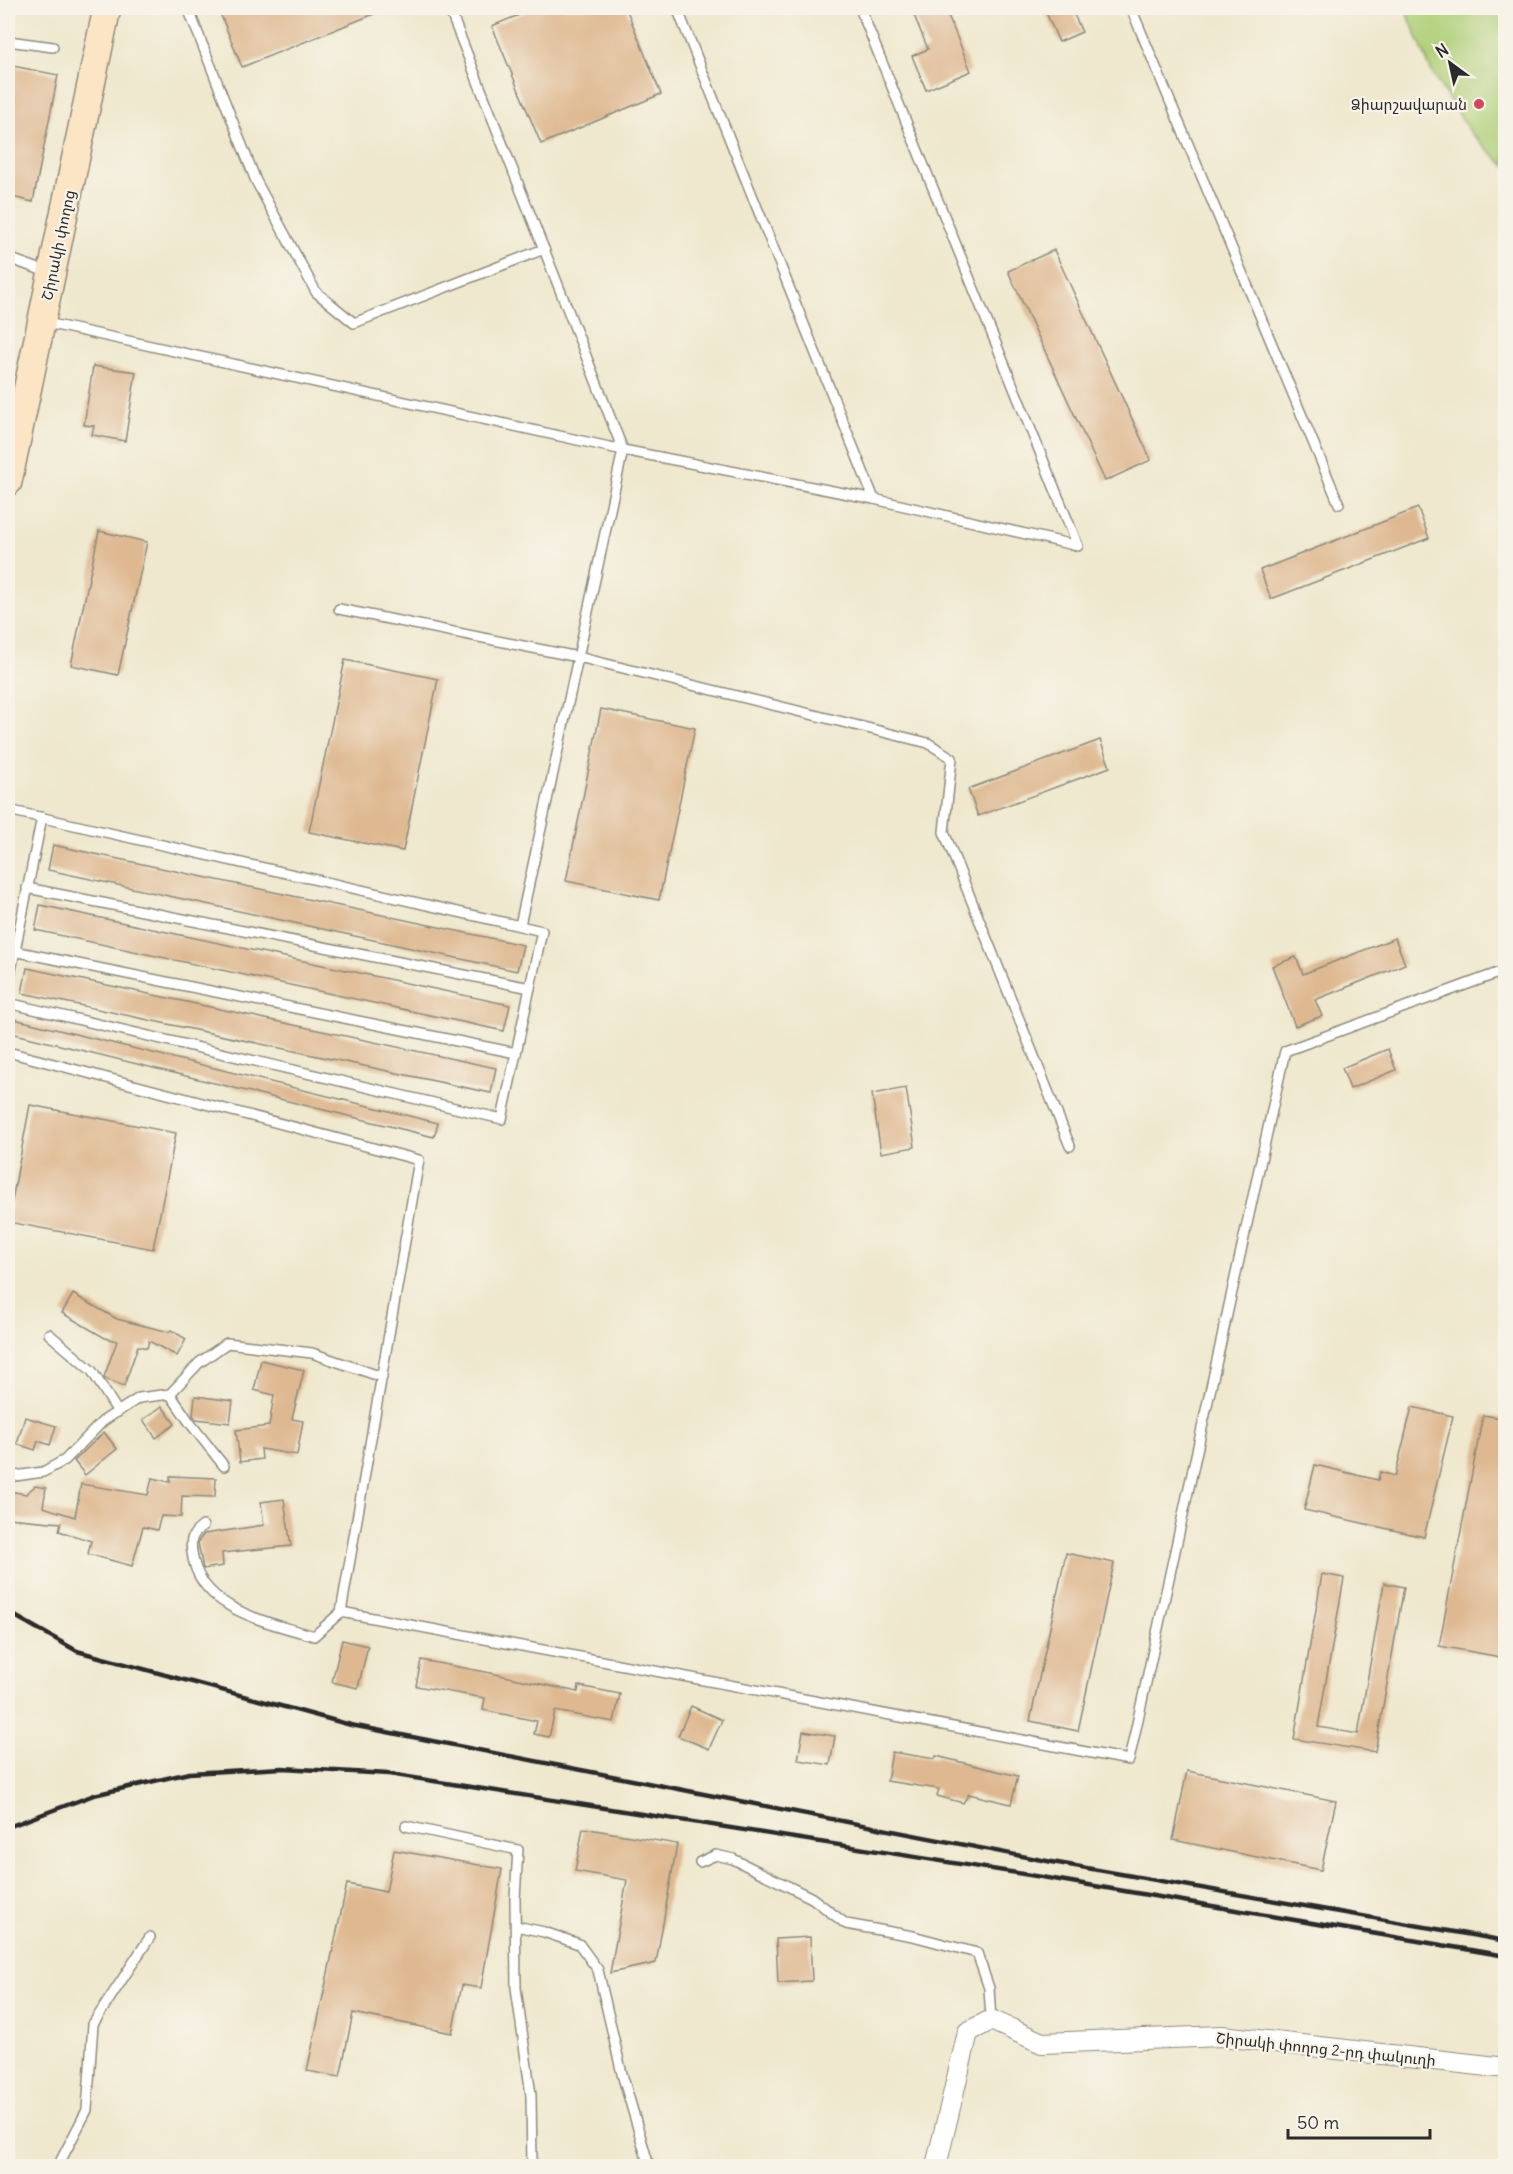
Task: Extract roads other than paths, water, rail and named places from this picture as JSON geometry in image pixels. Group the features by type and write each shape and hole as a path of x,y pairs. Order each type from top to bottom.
{"main road":[{"name":"Շիրակի փողոց","path":"8,482 97,8"},
{"name":"Շիրակի փողոց","path":"47,272 107,8"},
{"name":"Շիրակի փողոց","path":"8,432 37,321"}],"street":[{"name":"Շիրակի փողոց 2-րդ փակուղի","path":"991,2020 1042,2043 1222,2036 1506,2068"},
{"path":"936,2166 969,2032 991,2020"}],"lane":[{"path":"188,8 256,182 316,292 354,323 544,249"},
{"path":"449,8 623,450 520,925"},
{"path":"676,8 874,499"},
{"path":"37,321 623,450 874,499 1078,546 860,8"},
{"path":"1131,8 1339,504"},
{"path":"8,41 53,47"},
{"path":"8,258 47,272"},
{"path":"339,609 578,657 928,743 952,758 944,832 1070,1146"},
{"path":"8,810 542,931 502,1119 8,1003"},
{"path":"8,985 42,818"},
{"path":"27,888 530,988"},
{"path":"14,951 516,1053"},
{"path":"341,1612 1129,1761 1284,1051 1506,970"},
{"path":"8,1052 419,1160 341,1612 314,1636 247,1615 208,1590 192,1559 190,1539 203,1526"},
{"path":"49,1334 92,1371 118,1412"},
{"path":"8,1477 43,1472 65,1460 104,1421 139,1398 170,1394 199,1363 227,1343 312,1353 382,1377"},
{"path":"170,1394 224,1466"},
{"path":"406,1826 518,1850 516,1988 531,2095 532,2166"},
{"path":"700,1862 716,1855 734,1859 812,1898 846,1924 913,1936 977,1953 989,1988 991,2020"},
{"path":"516,1926 544,1932 579,1944 598,1970 622,2074 649,2166"},
{"path":"58,2166 87,2110 93,2024 150,1937"}],"railway":[{"path":"8,1612 77,1651 351,1725 1052,1862 1506,1941"},
{"path":"8,1827 94,1795 189,1773 282,1768 389,1774 1042,1877 1506,1956"}],"place":[{"name":"Ձիարշավարան","path":"1479,104"}]}
